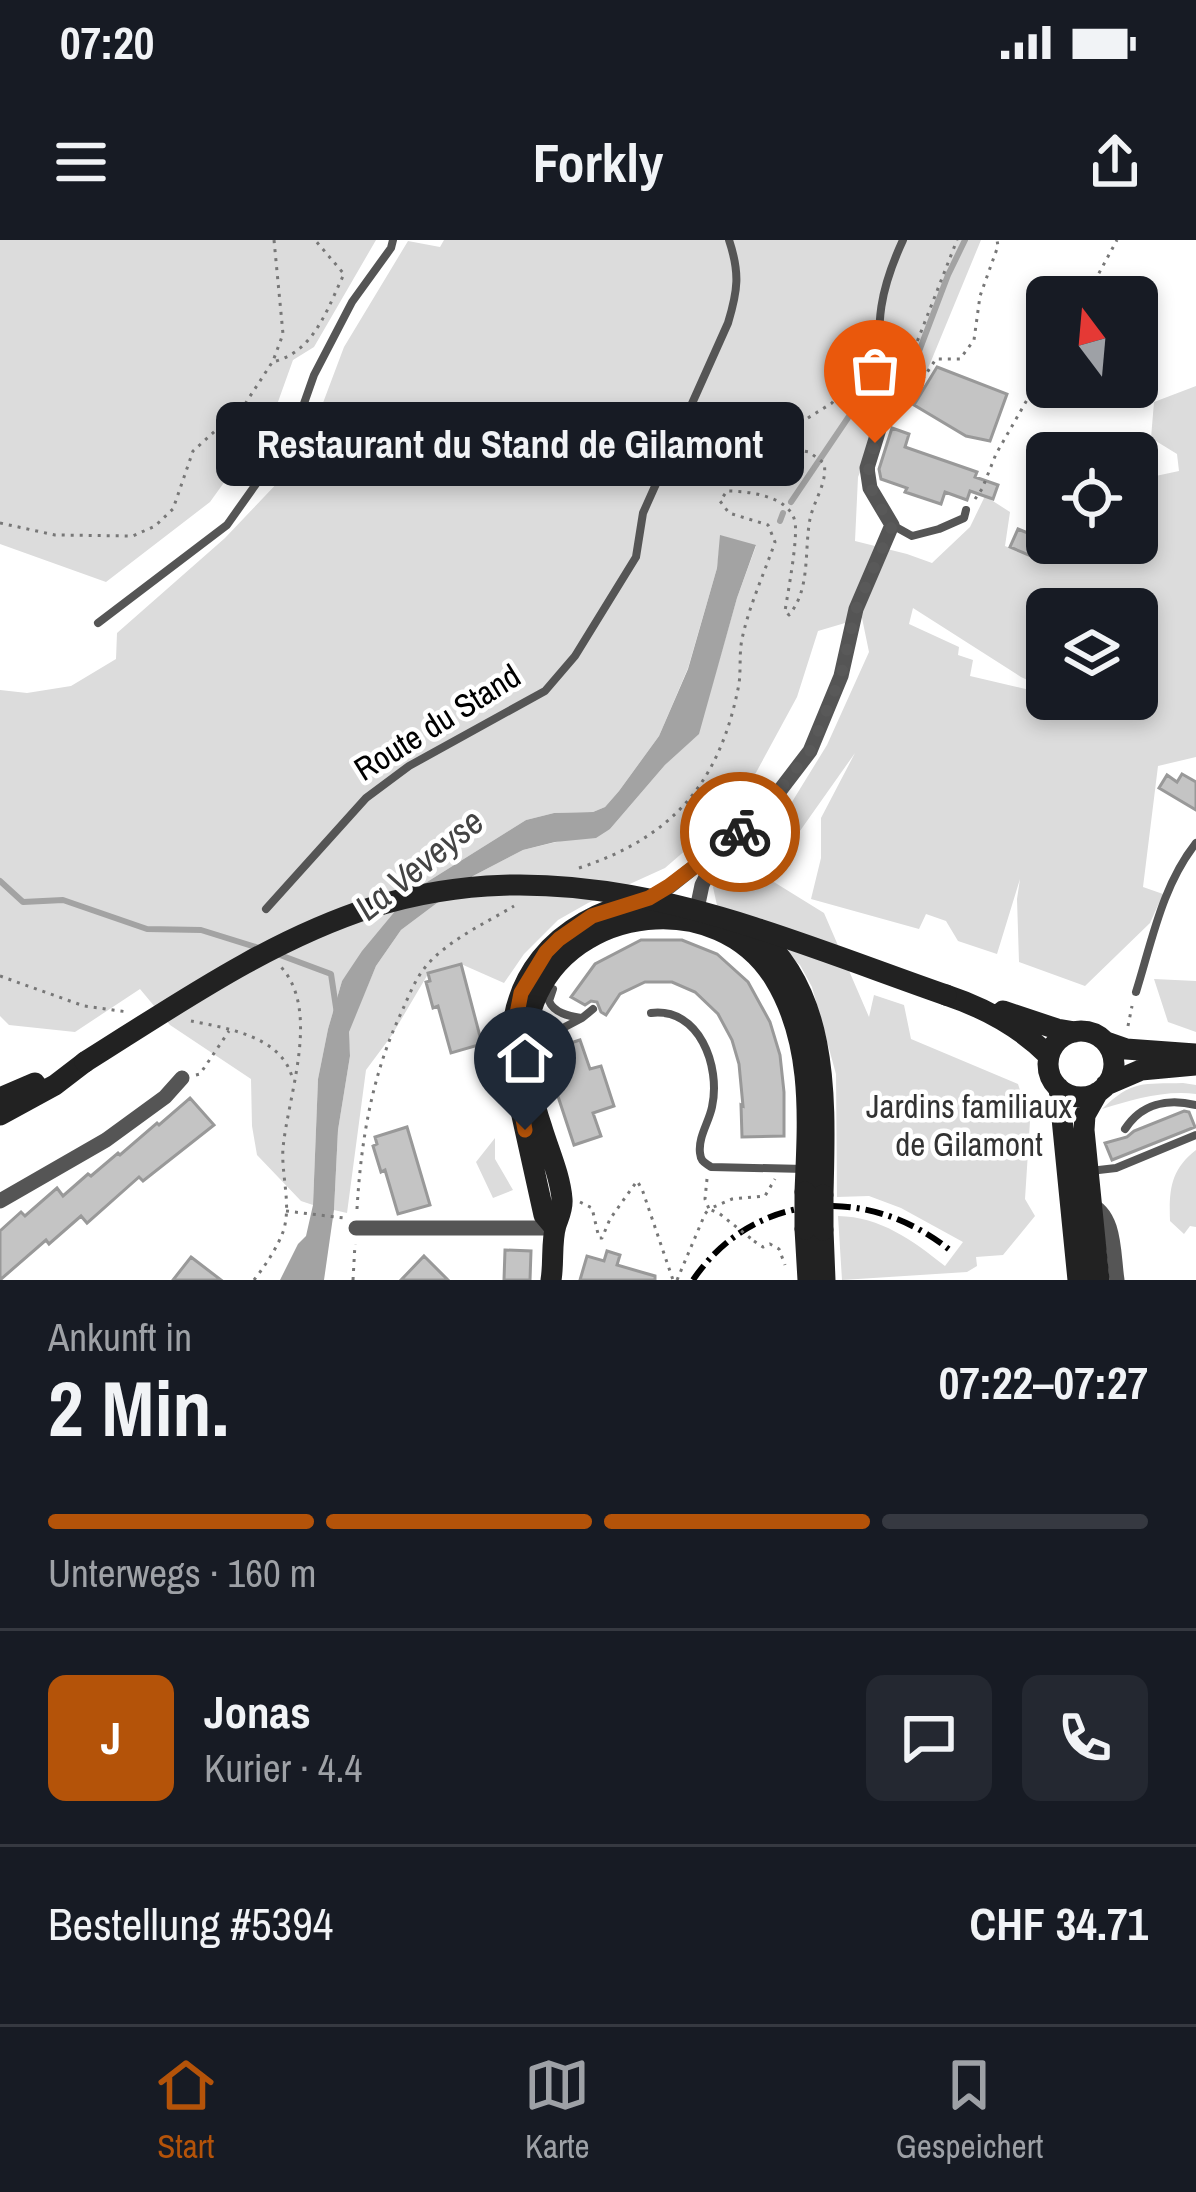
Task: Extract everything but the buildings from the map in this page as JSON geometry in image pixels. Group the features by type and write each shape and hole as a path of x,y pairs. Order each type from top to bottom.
{"main road":[{"path":"0,1115 211,984 298,937 371,908 417,896 507,884 578,886 639,895 741,923 991,1011 1049,1056"},
{"path":"555,1228 544,1215 513,1075 511,1054 521,993 559,939 592,916 649,898 700,895 765,939 801,992 812,1022 823,1083 814,1230 825,1280"},
{"path":"551,1280 562,1200 528,1070 531,1016 546,980 563,960 578,945 614,925 676,918 707,925 730,936 771,973 795,1023 807,1084 806,1169 814,1194"},
{"path":"991,1011 1008,1011 1057,1029 1089,1032 1126,1049 1196,1054"},
{"path":"1075,1031 1060,1038 1049,1056 1049,1073 1059,1088 1078,1280"},
{"path":"1099,1280 1084,1123 1089,1103 1112,1075 1112,1052 1106,1042"},
{"path":"0,1098 85,1062"},
{"path":"1059,1088 1077,1096 1141,1070 1196,1065"},
{"path":"799,1276 814,1230"}],"street":[{"path":"700,895 712,865 742,840 793,775 815,740 841,676 856,609 892,526 870,488 867,468 884,418 883,386"},
{"path":"649,898 754,822"},
{"path":"0,1201 106,1140 166,1097 182,1078"},
{"path":"1070,1197 1100,1207 1108,1218 1117,1280"},
{"path":"350,1222 555,1228"}],"lane":[{"path":"98,623 227,525 295,429 314,375 352,302 393,240"},
{"name":"Route du Stand","path":"266,909 367,798 409,766 544,691 575,656 636,557 643,513 728,322 737,293 737,265 730,240"},
{"path":"883,386 878,328 882,290 903,240"},
{"path":"892,526 912,536 964,518 967,510"},
{"path":"1136,992 1166,895 1196,843"},
{"path":"563,960 549,1001 556,1010 582,1018"},
{"path":"536,1107 538,1043 593,1009"},
{"path":"651,1013 669,1012 684,1018 704,1045 712,1073 713,1103 700,1154 708,1165 806,1169"},
{"path":"1124,1129 1152,1105 1177,1101 1196,1105"},
{"path":"1088,1171 1116,1168 1196,1135"}],"path":[{"path":"0,523 55,535 133,536 155,526 173,509 193,451 245,404 273,362 284,334 274,240"},
{"path":"273,362 285,359 312,338 344,274 315,240"},
{"path":"883,386 905,365 917,342 957,240"},
{"path":"572,871 650,838 696,793 720,748 740,678 741,642 776,542 768,525 729,513 719,501 727,491 747,491 785,505 795,520 784,611 790,615 796,608 811,518 826,472 824,463 814,454 737,431 739,423 754,418 803,421 832,403 845,383 859,376 883,386 909,389 922,380 936,359 960,358 972,346 980,296 997,240"},
{"path":"1097,276 1118,240"},
{"path":"967,510 1026,402"},
{"path":"700,895 775,866"},
{"path":"286,1211 350,1222 356,1219 366,1120 385,1047 408,998 423,970 438,955 515,905"},
{"path":"254,1280 284,1231 283,1146 302,1036 297,996 285,970 268,959"},
{"path":"0,976 84,1006 127,1012"},
{"path":"1128,1026 1136,992"},
{"path":"190,1021 258,1040 289,1064 293,1078"},
{"path":"202,1071 230,1029"},
{"path":"708,1165 705,1199 709,1209 763,1247 770,1244 779,1249 799,1276"},
{"path":"562,1200 592,1208 598,1238 602,1238 637,1181 675,1280"},
{"path":"675,1280 709,1209 732,1199 765,1196"},
{"path":"350,1222 353,1280"}],"green space":[{"path":"0,240 376,240 314,347 293,360 274,413 210,502 106,582 0,544"},
{"name":"Jardins familiaux de Gilamont","path":"444,240 981,240 922,383 893,391 858,477 855,541 932,563 970,527 985,496 1010,512 1005,546 1026,554 1026,564 1158,564 1158,476 1179,471 1177,454 1158,442 1158,432 1152,432 1154,408 1158,408 1158,400 1196,386 1196,757 1158,766 1143,887 1163,894 1150,923 1085,986 1019,962 1020,879 997,954 958,941 946,921 926,914 919,929 811,899 821,858 821,818 855,753 795,838 770,859 769,879 824,913 869,1017 874,995 904,1005 911,1039 1018,1084 1030,1121 1025,1199 1035,1216 1003,1255 976,1257 977,1266 967,1272 842,1280 838,1216 882,1225 945,1266 963,1242 869,1196 837,1197 836,1074 812,987 800,965 775,944 718,910 713,887 718,879 787,810 827,745 869,652 862,618 818,631 797,697 739,804 665,868 558,920 524,954 504,983 461,964 428,974 366,1070 347,1213 334,1210 338,1130 350,1056 348,1032 376,966 401,930 473,876 523,850 610,829 698,734 756,546 721,536 717,568 688,668 659,736 619,791 605,807 593,812 554,813 526,820 411,892 342,981 318,1079 313,1205 301,1201 257,1155 251,1079 170,1025 140,989 75,1032 9,1025 0,1016 0,690 27,693 71,686 116,659 117,633 225,538 303,456 344,347 408,241 440,247"},
{"path":"1154,979 1196,981 1196,1032 1168,1022"},
{"path":"1196,1085 1196,1094 1160,1095 1102,1109 1139,1086"},
{"path":"495,1138 495,1159 513,1190 493,1198 476,1162"},
{"path":"1196,1150 1196,1227 1190,1226 1184,1234 1170,1221 1171,1191 1176,1173"}],"shaded area":[{"path":"720,535 756,545 699,734 665,765 610,829 596,838 523,850 473,876 401,930 376,966 349,1032 324,1280 280,1280 306,1236 313,1205 318,1079 342,981 411,892 526,820 554,813 593,812 605,807 619,791 659,736 688,669 717,568"}],"waterway":[{"path":"791,502 858,403 910,375 965,240"},
{"path":"780,521 783,513"},
{"path":"0,881 23,902 63,900 147,929 201,930 262,949"},
{"path":"280,955 331,974 337,1014"}],"railway":[{"path":"693,1280 718,1250 748,1228 780,1214 814,1207 849,1207 885,1215 919,1229 951,1251"}],"way so far":[{"path":"740,832 754,822 810,751 841,676 856,609 892,526 870,488 867,468 875,443"}],"place":[{"name":"Restaurant du Stand de Gilamont","path":"875,443"}],"route":[{"path":"525,1130 511,1054 516,1012 533,970 559,939 592,916 649,898 740,832"}],"water label":[{"name":"La Veveyse","path":"419,864"}]}
